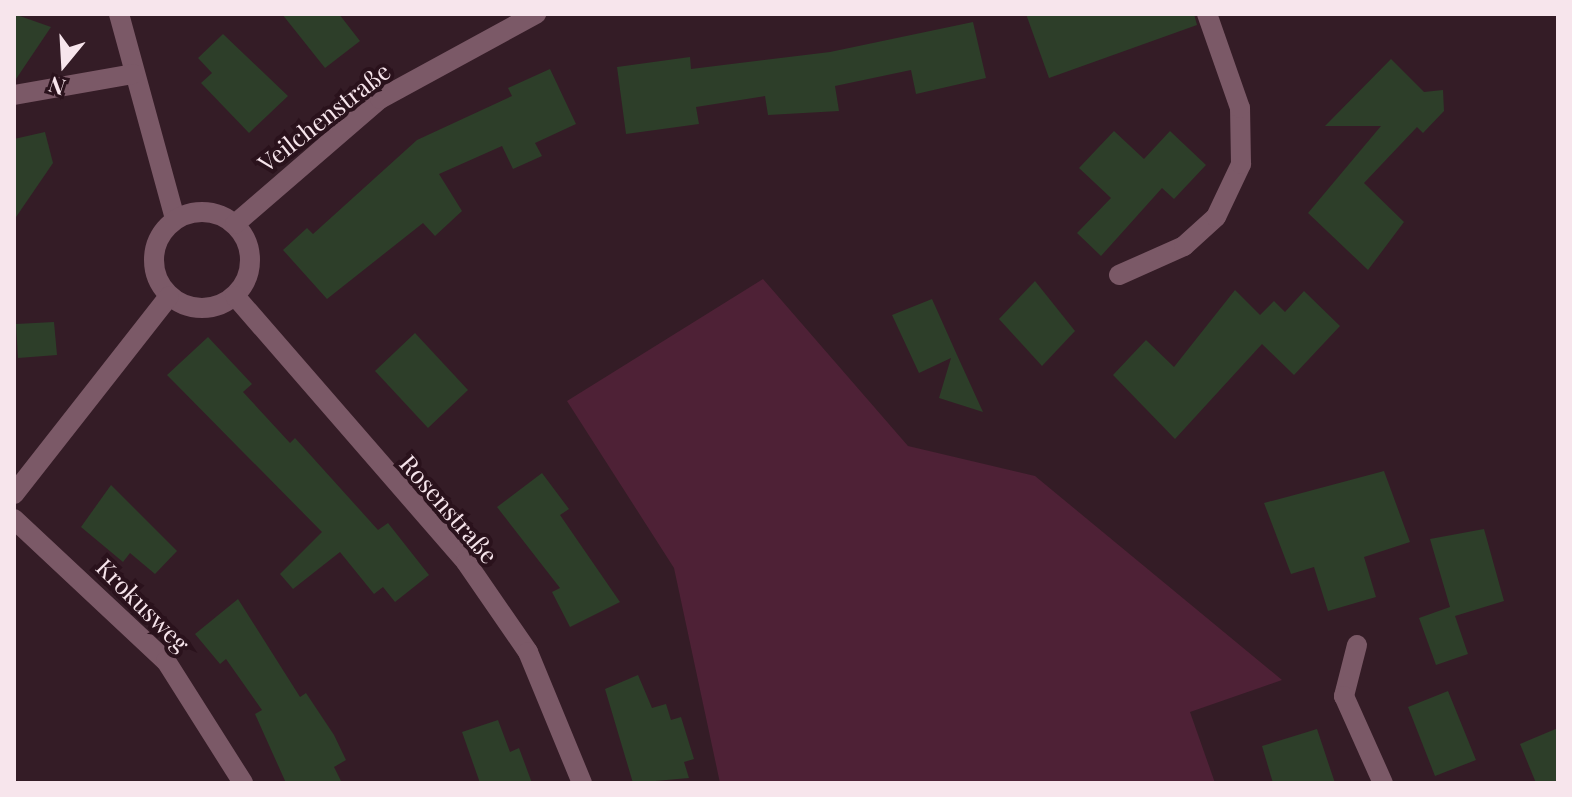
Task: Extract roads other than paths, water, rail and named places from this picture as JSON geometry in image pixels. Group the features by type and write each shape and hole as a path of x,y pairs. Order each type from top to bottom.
{"street":[{"path":"119,14 175,219"},
{"name":"Veilchenstraße","path":"235,224 380,99 536,14"},
{"path":"1119,275 1184,246 1216,217 1241,164 1240,108 1207,14"},
{"path":"14,95 133,74"},
{"path":"217,213 235,224 251,260 235,296 213,307 190,307 169,296 154,271 156,241 175,219 217,213"},
{"path":"14,494 169,296"},
{"name":"Rosenstraße","path":"235,296 466,562 528,652 582,783"},
{"name":"Krokusweg","path":"14,519 166,661 243,783"},
{"path":"1357,645 1344,696 1383,783"}]}
